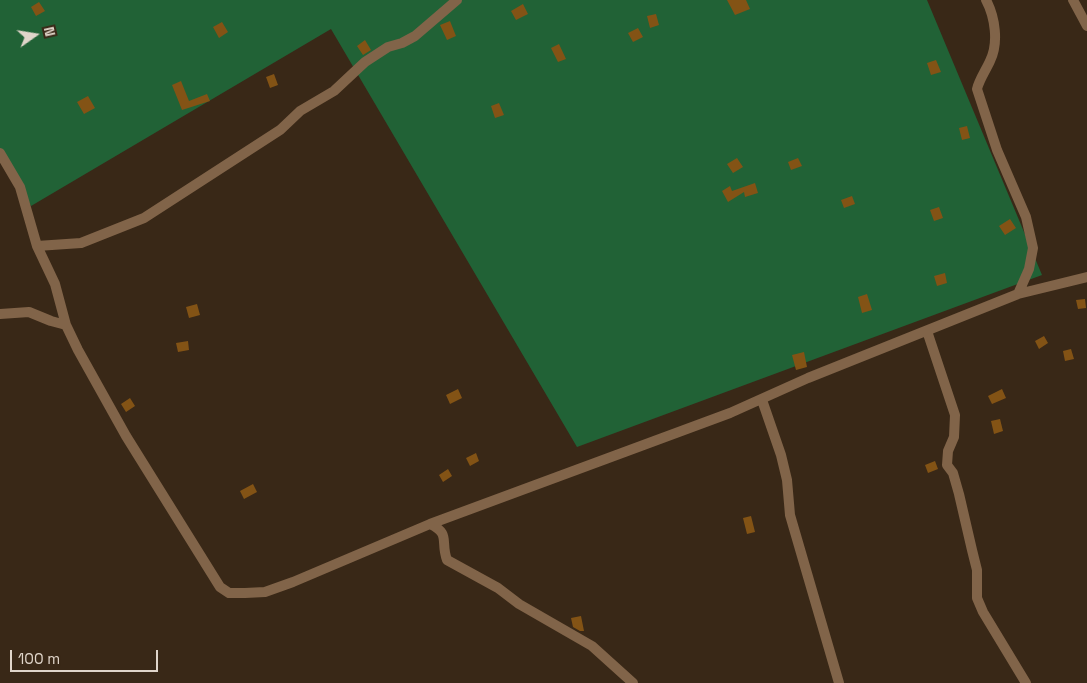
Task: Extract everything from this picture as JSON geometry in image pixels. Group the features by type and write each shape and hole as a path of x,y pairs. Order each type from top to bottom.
{"street":[{"path":"37,246 81,243 144,218 280,130 300,111 334,91 365,62 388,47 402,43 415,36 457,0"},
{"path":"986,0 994,24 994,44 992,58 977,90 997,150 1026,217 1033,248 1029,269 1018,294"},
{"path":"1073,0 1087,26"},
{"path":"0,153 20,187 37,246 54,284 66,325 126,436 220,587 229,593 265,592 430,524 682,432 762,400 808,378 1018,294 1087,277"},
{"path":"0,314 29,312 51,322 66,325"},
{"path":"927,332 955,415 954,437 948,451 947,464 953,473 959,494 977,570 977,598 983,612 1026,683"},
{"path":"762,400 781,455 787,480 790,515 839,683"},
{"path":"430,524 444,533 447,560 498,588 518,604 592,646 634,683"}],"green space":[{"path":"0,0 927,0 1042,275 577,447 331,29 31,206 0,149"}],"building":[{"path":"727,0 746,0 750,9 735,15"},
{"path":"39,2 45,11 36,16 31,7"},
{"path":"523,4 528,14 516,20 511,11"},
{"path":"656,14 659,25 650,28 647,16"},
{"path":"450,21 456,36 447,40 440,25"},
{"path":"222,22 228,32 219,38 213,27"},
{"path":"638,28 643,37 633,42 628,33"},
{"path":"365,40 371,50 363,55 357,46"},
{"path":"559,44 566,59 558,62 551,48"},
{"path":"936,60 941,72 931,75 927,63"},
{"path":"274,74 278,85 270,88 266,77"},
{"path":"181,81 189,101 207,94 210,101 182,110 172,85"},
{"path":"88,96 95,108 84,114 77,102"},
{"path":"499,103 504,115 495,118 491,106"},
{"path":"967,126 970,138 962,140 959,128"},
{"path":"737,158 743,167 733,173 727,164"},
{"path":"798,158 802,166 791,170 788,162"},
{"path":"755,183 758,193 745,197 744,192 728,202 722,191 730,186 732,191"},
{"path":"852,196 855,204 844,208 841,200"},
{"path":"939,207 943,218 934,221 930,210"},
{"path":"1010,219 1016,228 1005,235 999,226"},
{"path":"945,273 947,283 937,286 934,276"},
{"path":"867,294 872,310 862,313 858,297"},
{"path":"1085,299 1086,308 1078,309 1076,300"},
{"path":"197,304 200,315 189,318 186,307"},
{"path":"1044,336 1048,343 1039,349 1035,341"},
{"path":"188,341 189,350 178,352 176,343"},
{"path":"1071,349 1074,359 1065,361 1063,351"},
{"path":"804,352 807,367 796,370 792,355"},
{"path":"458,389 462,398 450,404 446,395"},
{"path":"1002,389 1006,398 992,404 988,396"},
{"path":"130,398 135,406 126,412 121,404"},
{"path":"1000,419 1003,431 994,434 991,421"},
{"path":"476,453 479,461 470,466 466,458"},
{"path":"935,461 938,469 928,473 925,465"},
{"path":"448,469 452,476 443,482 439,475"},
{"path":"253,484 257,492 244,499 240,491"},
{"path":"751,516 755,532 747,534 743,518"},
{"path":"581,616 584,631 573,627 571,618"}]}
